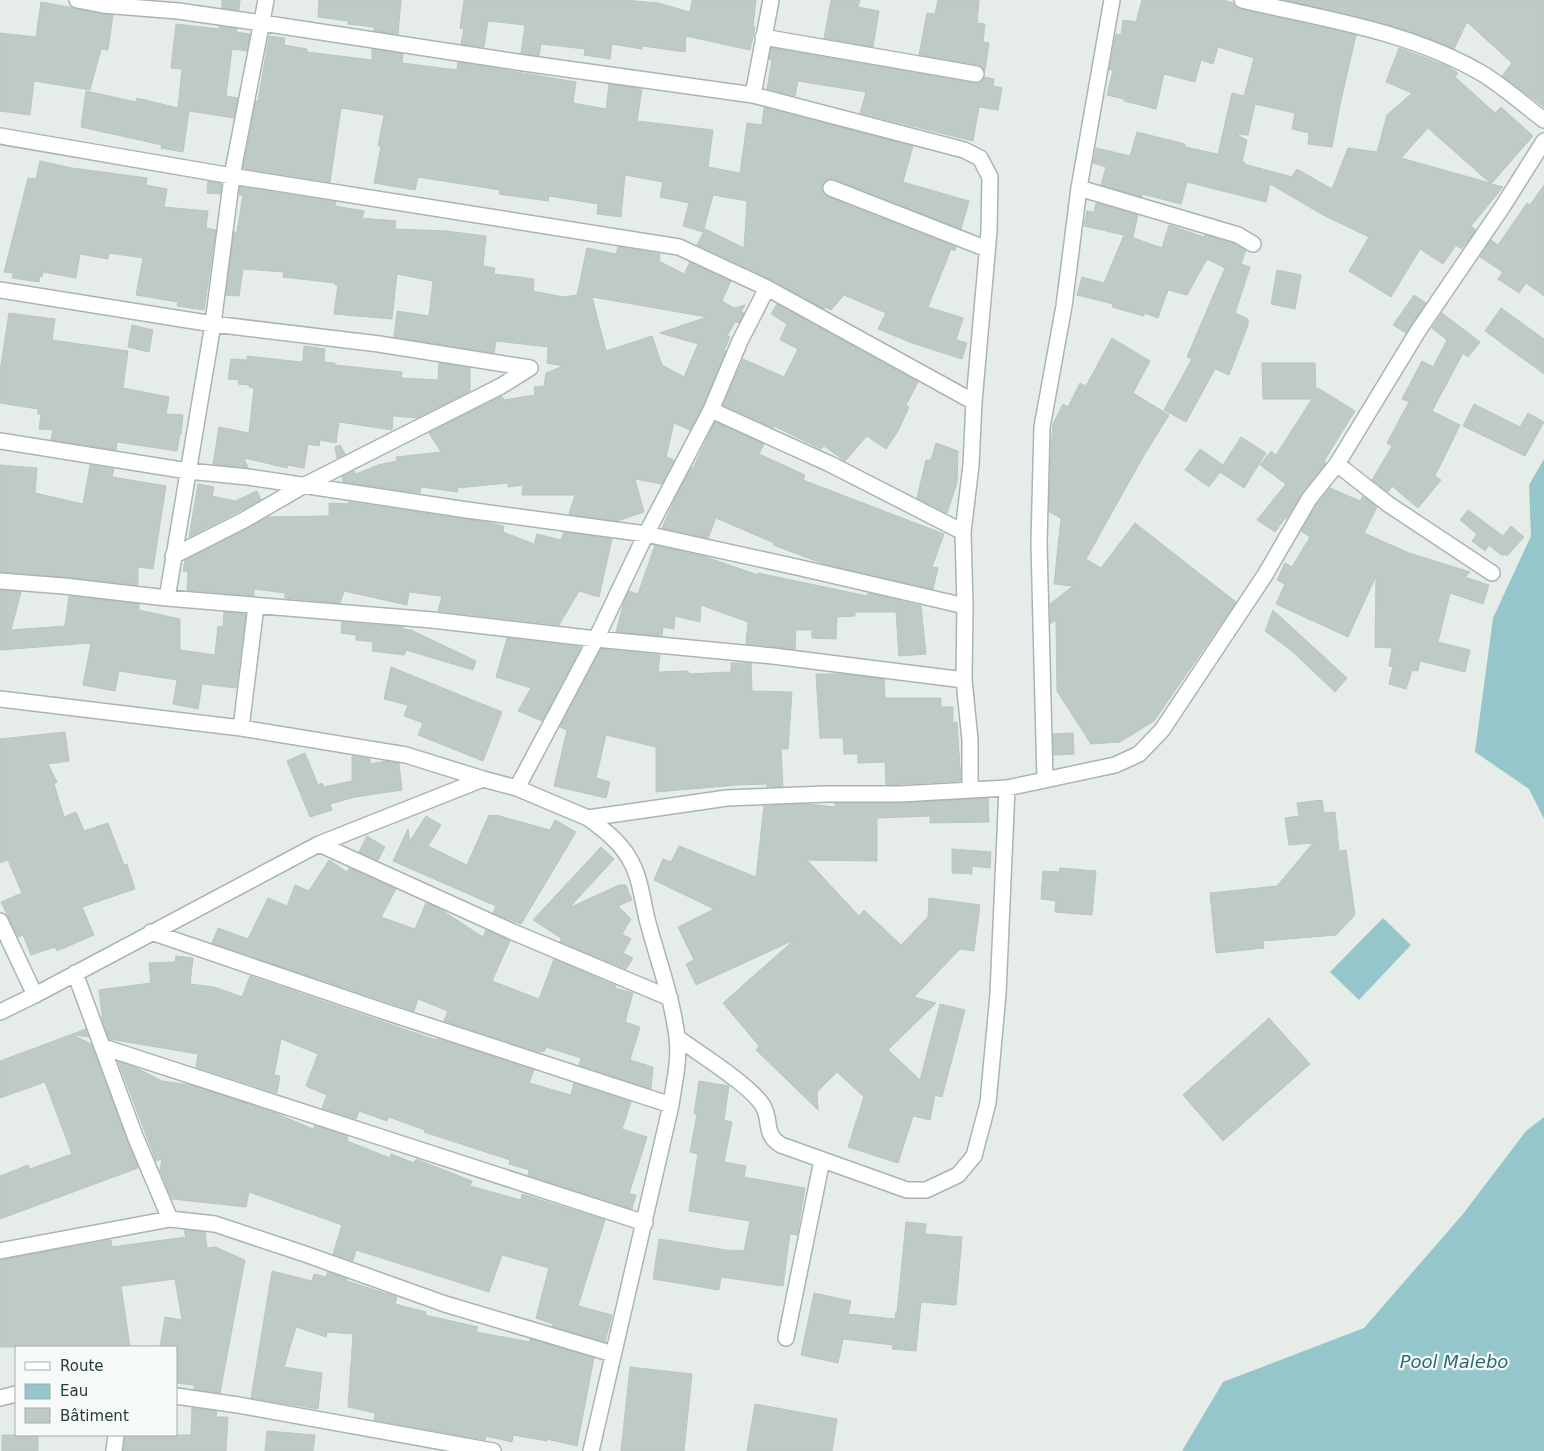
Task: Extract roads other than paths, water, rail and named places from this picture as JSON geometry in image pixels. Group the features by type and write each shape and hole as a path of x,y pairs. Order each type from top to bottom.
{"street":[{"path":"77,0 103,5 178,11 753,95 964,150 980,158 990,177 987,249 974,402 971,465 963,532 964,680 970,740 970,790"},
{"path":"167,598 213,324 232,176 266,0"},
{"path":"753,95 771,0"},
{"path":"1045,780 1039,543 1042,427 1064,306 1079,188 1112,0"},
{"path":"1242,0 1398,37 1440,53 1483,75 1544,120"},
{"path":"763,37 976,74"},
{"path":"0,136 232,176 679,246 767,288 974,402"},
{"path":"588,818 727,798 826,794 900,794 1007,788 1114,766 1138,754 1162,730 1265,575 1309,499 1337,464 1418,331 1544,141"},
{"path":"831,188 987,249"},
{"path":"1079,188 1238,235 1253,244"},
{"path":"517,788 596,639 646,534 711,410 740,341 767,288"},
{"path":"0,290 213,324 379,344 530,368 500,386 303,486 244,520 173,556"},
{"path":"711,410 830,464 963,532"},
{"path":"0,441 188,470 646,534 965,606"},
{"path":"1337,464 1388,504 1492,573"},
{"path":"0,580 167,598 432,620 596,639 773,656 964,680"},
{"path":"241,728 256,606"},
{"path":"0,699 241,728 406,755 517,788 588,818 609,834 629,858 642,889 646,918 670,998 678,1038 677,1067 671,1105 645,1223 591,1451"},
{"path":"0,1012 319,844 483,779"},
{"path":"678,1038 755,1094 765,1109 768,1127 773,1140 788,1148 907,1190 926,1190 958,1176 974,1156 988,1103 998,994 1007,788"},
{"path":"319,844 513,932 670,998"},
{"path":"0,921 35,995"},
{"path":"151,932 386,1012 671,1105"},
{"path":"75,973 135,1136 170,1219"},
{"path":"103,1047 253,1094 502,1178 645,1223"},
{"path":"786,1338 822,1160"},
{"path":"0,1252 170,1219 215,1224 446,1304 613,1354"},
{"path":"0,1398 15,1394"},
{"path":"178,1396 238,1405 493,1451"},
{"path":"114,1451 116,1436"}],"water":[{"path":"1544,459 1544,819 1529,789 1475,752 1493,618 1531,536 1529,485"},
{"path":"1383,918 1411,945 1359,1000 1330,972"},
{"name":"Pool Malebo","path":"1544,1117 1544,1451 1182,1451 1223,1382 1364,1328 1463,1214 1526,1131"}]}
